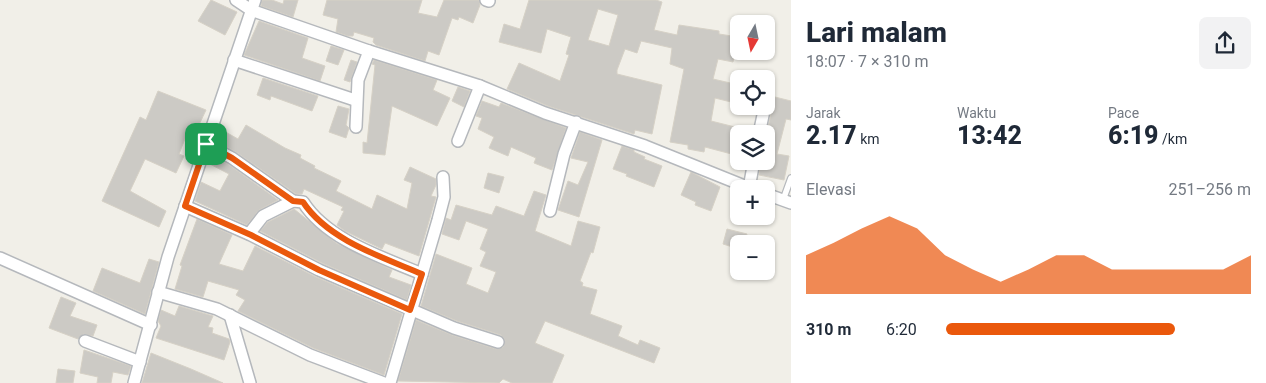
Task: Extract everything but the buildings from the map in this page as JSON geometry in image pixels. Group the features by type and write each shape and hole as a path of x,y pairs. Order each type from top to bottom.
{"street":[{"path":"236,0 253,5 303,29 369,52 480,86 545,113 645,146 730,180"},
{"path":"134,383 151,325 158,292 185,206 253,5"},
{"path":"356,127 350,99 369,52"},
{"path":"234,60 350,99"},
{"path":"458,141 480,86"},
{"path":"550,211 564,154 576,122"},
{"path":"206,144 301,204 335,233 422,274"},
{"path":"390,383 444,197 443,178"},
{"path":"775,197 787,202"},
{"path":"254,236 263,216 301,204"},
{"path":"185,206 254,236 319,270 410,310 498,342"},
{"path":"0,258 151,325"},
{"path":"158,292 225,312 310,355 384,383"},
{"path":"225,312 250,383"},
{"path":"85,342 140,362"}],"lane":[{"path":"787,202 791,178"}],"route":[{"path":"206,144 232,158 293,201 305,203 307,209 335,233 422,274 410,310 374,292 319,270 251,235 185,206 206,144"}]}
